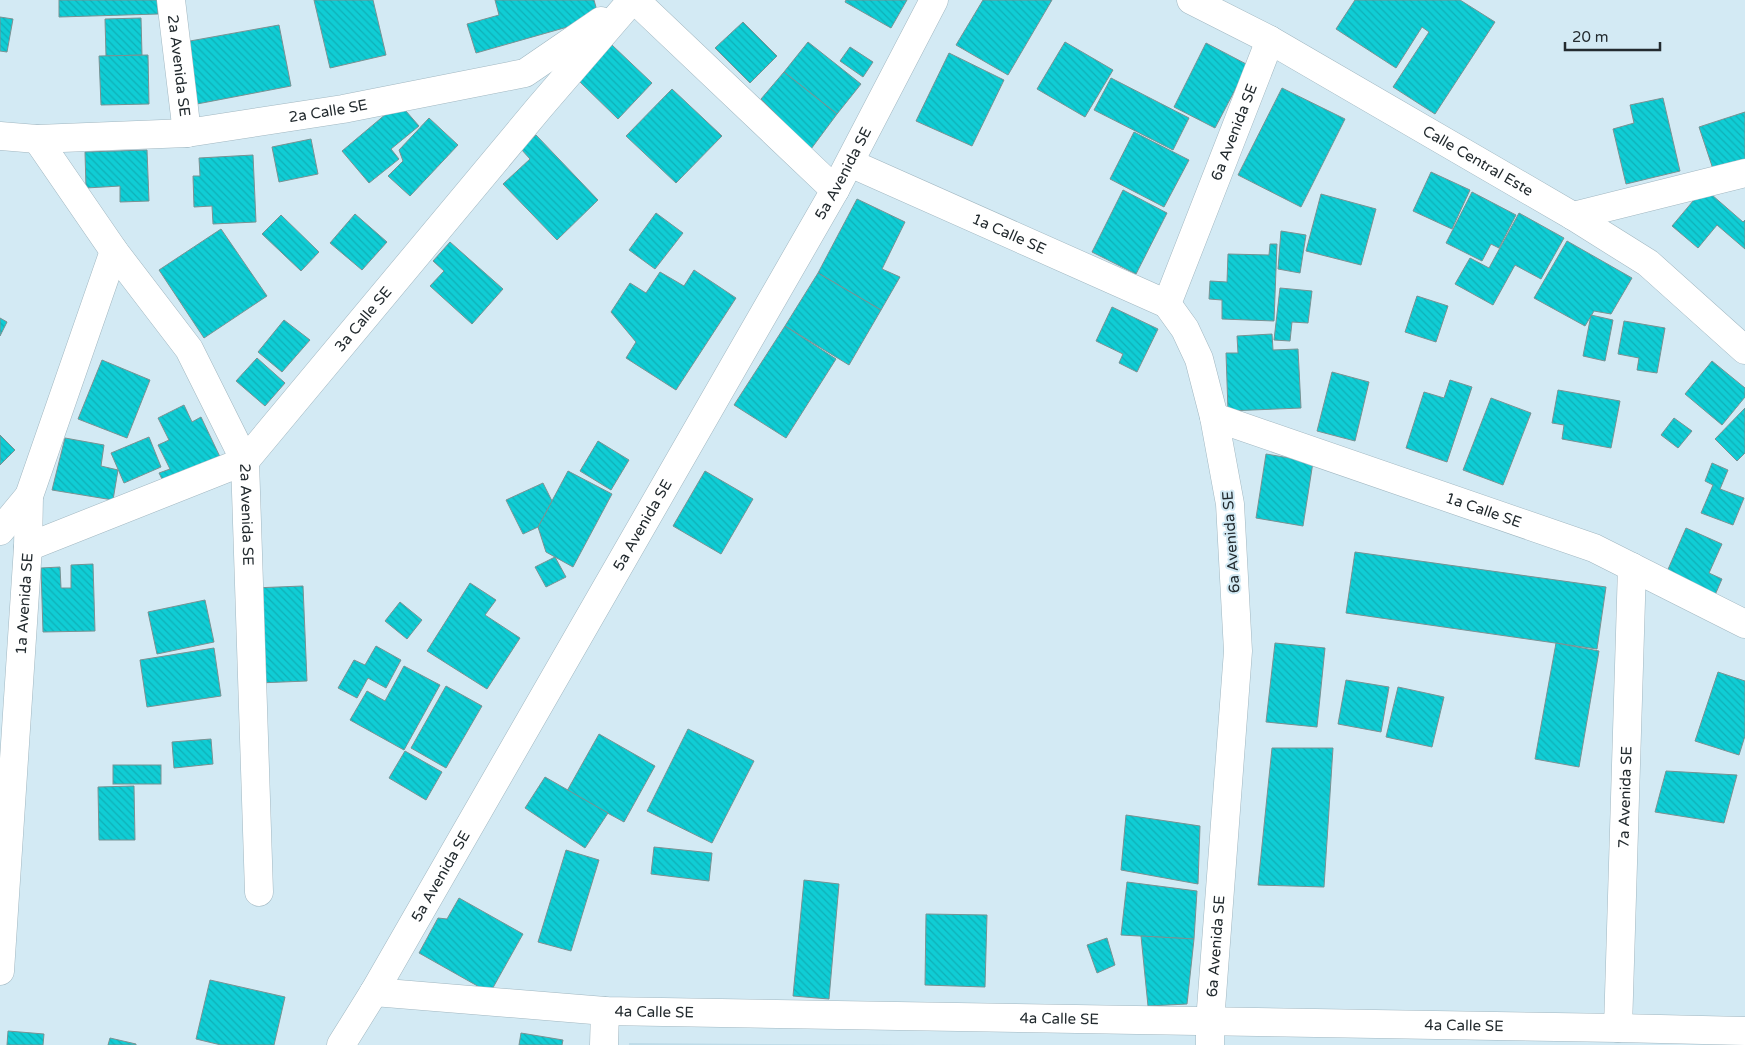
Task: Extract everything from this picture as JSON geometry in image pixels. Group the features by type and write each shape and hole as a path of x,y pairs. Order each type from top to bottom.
{"street":[{"name":"2a Avenida SE","path":"171,0 186,133"},
{"name":"2a Calle SE","path":"0,136 37,139 186,133 343,109 525,73 633,0"},
{"path":"633,0 835,190"},
{"name":"3a Calle SE","path":"28,547 245,461 539,108 633,0"},
{"name":"5a Avenida SE","path":"341,1045 374,992 835,190 934,0"},
{"name":"Calle Central Este","path":"1191,0 1270,40 1573,216 1648,263 1745,350"},
{"name":"6a Avenida SE","path":"1210,1033 1238,651 1230,504 1214,417 1199,359 1185,329 1167,304 1270,40"},
{"name":"2a Avenida SE","path":"37,139 114,251 189,349 245,461 259,892"},
{"name":"1a Calle SE","path":"850,163 1167,304"},
{"path":"1573,216 1745,173"},
{"name":"1a Avenida SE","path":"0,971 28,547 29,496 114,251"},
{"name":"1a Calle SE","path":"1214,417 1594,548 1745,624"},
{"path":"0,531 29,496"},
{"name":"7a Avenida SE","path":"1618,1028 1632,566"},
{"name":"4a Calle SE","path":"374,992 605,1011 1210,1033 1618,1028 1745,1031"},
{"path":"604,1045 605,1011"}],"shaded area":[{"path":"629,1043 918,1045 629,1045"}],"building":[{"path":"59,0 157,0 158,14 59,17"},
{"path":"314,0 373,0 386,55 330,68"},
{"path":"495,0 594,0 599,18 476,53 467,24 499,15"},
{"path":"846,0 907,0 891,28 845,2"},
{"path":"983,0 1052,0 1008,75 956,45"},
{"path":"1355,0 1460,0 1495,22 1435,114 1393,87 1429,32 1422,27 1396,68 1336,29"},
{"path":"0,17 13,19 7,52 0,51"},
{"path":"141,18 142,55 106,56 105,19"},
{"path":"743,22 777,56 750,83 715,48"},
{"path":"279,25 291,86 197,104 190,41"},
{"path":"808,42 861,84 837,114 784,72"},
{"path":"1065,42 1113,70 1085,117 1037,89"},
{"path":"1206,43 1248,65 1215,128 1174,107"},
{"path":"612,45 652,83 618,119 578,80"},
{"path":"850,47 873,62 863,77 840,61"},
{"path":"949,53 1004,80 972,146 916,121"},
{"path":"148,55 149,104 101,105 99,56"},
{"path":"784,72 837,114 811,149 761,99"},
{"path":"1111,78 1189,118 1173,150 1094,110"},
{"path":"1282,88 1345,119 1301,207 1238,175"},
{"path":"672,89 722,136 676,183 626,136"},
{"path":"1663,98 1680,171 1626,184 1613,129 1634,123 1630,105"},
{"path":"399,103 419,126 391,149 399,159 369,183 342,151"},
{"path":"1745,112 1745,165 1715,175 1699,127"},
{"path":"429,118 458,145 410,196 388,176 403,161 399,150"},
{"path":"1134,132 1189,160 1164,207 1110,179"},
{"path":"536,135 598,200 557,240 503,184 530,159 521,149"},
{"path":"311,139 318,174 279,182 272,147"},
{"path":"147,150 149,201 120,202 120,186 86,188 85,152"},
{"path":"253,155 256,222 213,224 212,206 194,207 193,176 200,176 199,158"},
{"path":"1431,172 1470,190 1452,229 1413,211"},
{"path":"1704,188 1743,222 1745,220 1745,249 1717,225 1698,248 1672,226"},
{"path":"1123,190 1167,213 1136,274 1092,252"},
{"path":"1472,192 1516,215 1499,248 1491,244 1482,261 1446,243"},
{"path":"1321,194 1376,209 1361,265 1306,251"},
{"path":"857,199 905,222 882,269 900,277 881,310 818,273"},
{"path":"656,213 683,233 655,269 629,250"},
{"path":"1519,213 1564,238 1541,279 1515,265 1493,305 1455,284 1470,258 1489,268"},
{"path":"355,214 387,242 362,270 330,243"},
{"path":"281,215 319,252 301,271 262,234"},
{"path":"221,229 267,296 204,338 159,270"},
{"path":"1281,231 1306,235 1300,273 1278,269"},
{"path":"1567,241 1632,278 1611,314 1594,311 1585,326 1534,298"},
{"path":"450,242 503,289 472,324 430,286 444,271 433,261"},
{"path":"1270,244 1277,244 1274,321 1222,319 1222,300 1209,299 1210,281 1227,282 1228,254 1269,255"},
{"path":"694,270 736,298 676,390 626,358 636,342 611,312 630,283 646,293 660,272 684,286"},
{"path":"818,273 881,310 849,365 785,326"},
{"path":"1280,288 1312,291 1308,323 1292,322 1290,341 1274,340"},
{"path":"1417,296 1448,306 1436,342 1405,332"},
{"path":"1112,307 1158,329 1137,372 1119,363 1123,354 1096,341"},
{"path":"1591,315 1613,320 1605,361 1583,356"},
{"path":"0,318 7,322 0,336"},
{"path":"284,320 310,340 282,372 258,352"},
{"path":"1624,321 1665,328 1657,373 1637,370 1639,358 1618,354"},
{"path":"785,326 836,359 786,438 734,405"},
{"path":"1272,334 1273,350 1298,349 1301,408 1228,411 1226,353 1238,353 1237,336"},
{"path":"257,358 285,383 265,406 236,381"},
{"path":"102,360 150,380 127,438 78,419"},
{"path":"1712,361 1745,388 1745,397 1722,425 1685,394"},
{"path":"1332,372 1369,382 1355,441 1317,431"},
{"path":"1450,380 1472,387 1447,462 1406,448 1424,392 1444,398"},
{"path":"1558,390 1620,401 1611,448 1562,439 1564,425 1552,423"},
{"path":"1491,398 1531,413 1503,485 1463,470"},
{"path":"184,405 192,422 201,417 221,459 165,485 159,473 170,469 158,445 169,440 158,418"},
{"path":"1745,408 1745,453 1737,461 1715,439"},
{"path":"1674,418 1692,431 1678,448 1661,435"},
{"path":"0,435 15,450 0,465"},
{"path":"149,437 161,467 124,483 111,453"},
{"path":"65,438 104,445 101,466 118,470 113,500 52,490"},
{"path":"598,441 629,460 611,490 580,471"},
{"path":"1266,454 1313,462 1303,526 1256,518"},
{"path":"1712,463 1728,470 1720,489 1744,498 1733,525 1701,513 1713,485 1705,481"},
{"path":"568,471 612,494 573,567 546,552 538,527"},
{"path":"705,471 753,499 721,554 673,526"},
{"path":"543,483 552,501 538,527 523,534 506,500"},
{"path":"1686,528 1722,544 1709,573 1722,579 1715,595 1666,574"},
{"path":"1355,552 1606,587 1597,649 1346,613"},
{"path":"555,557 566,577 546,587 535,567"},
{"path":"93,564 95,631 43,632 41,568 60,567 61,588 71,588 71,565"},
{"path":"470,583 496,600 485,615 520,638 487,689 427,651"},
{"path":"303,586 307,681 258,683 253,588"},
{"path":"205,600 214,642 157,654 148,612"},
{"path":"400,602 422,620 407,639 385,621"},
{"path":"1275,643 1325,648 1317,727 1266,722"},
{"path":"1556,643 1599,651 1579,767 1535,759"},
{"path":"376,646 401,660 386,688 368,678 357,698 338,688 354,660 365,665"},
{"path":"214,648 221,696 147,707 140,660"},
{"path":"404,666 440,685 404,750 350,720 367,691 385,701"},
{"path":"1718,672 1745,681 1745,736 1739,755 1695,741"},
{"path":"1346,680 1389,687 1381,732 1338,724"},
{"path":"446,686 482,706 446,768 411,748"},
{"path":"1398,687 1444,697 1432,747 1386,737"},
{"path":"688,729 754,761 712,843 647,811"},
{"path":"599,734 655,766 624,822 567,791"},
{"path":"211,739 213,764 174,768 172,742"},
{"path":"1272,748 1333,748 1324,887 1258,885"},
{"path":"405,751 442,772 426,800 389,778"},
{"path":"113,765 161,765 161,784 113,784"},
{"path":"1666,771 1737,775 1724,823 1655,812"},
{"path":"545,777 608,813 585,848 525,808"},
{"path":"134,786 135,840 99,840 98,787"},
{"path":"1126,815 1200,826 1198,884 1121,870"},
{"path":"654,847 712,853 709,881 651,874"},
{"path":"566,850 599,860 571,951 538,942"},
{"path":"804,880 839,884 829,999 793,996"},
{"path":"1127,882 1197,891 1194,939 1121,935"},
{"path":"459,898 523,934 490,993 419,953 438,918 447,919"},
{"path":"926,914 987,915 985,987 925,985"},
{"path":"1141,936 1194,939 1187,1004 1148,1006"},
{"path":"1107,938 1115,965 1097,973 1087,945"},
{"path":"210,980 285,997 274,1045 221,1045 196,1039"},
{"path":"8,1031 44,1034 43,1045 7,1045"},
{"path":"521,1033 563,1040 562,1045 519,1045"},
{"path":"110,1038 136,1044 136,1045 108,1045"}]}
